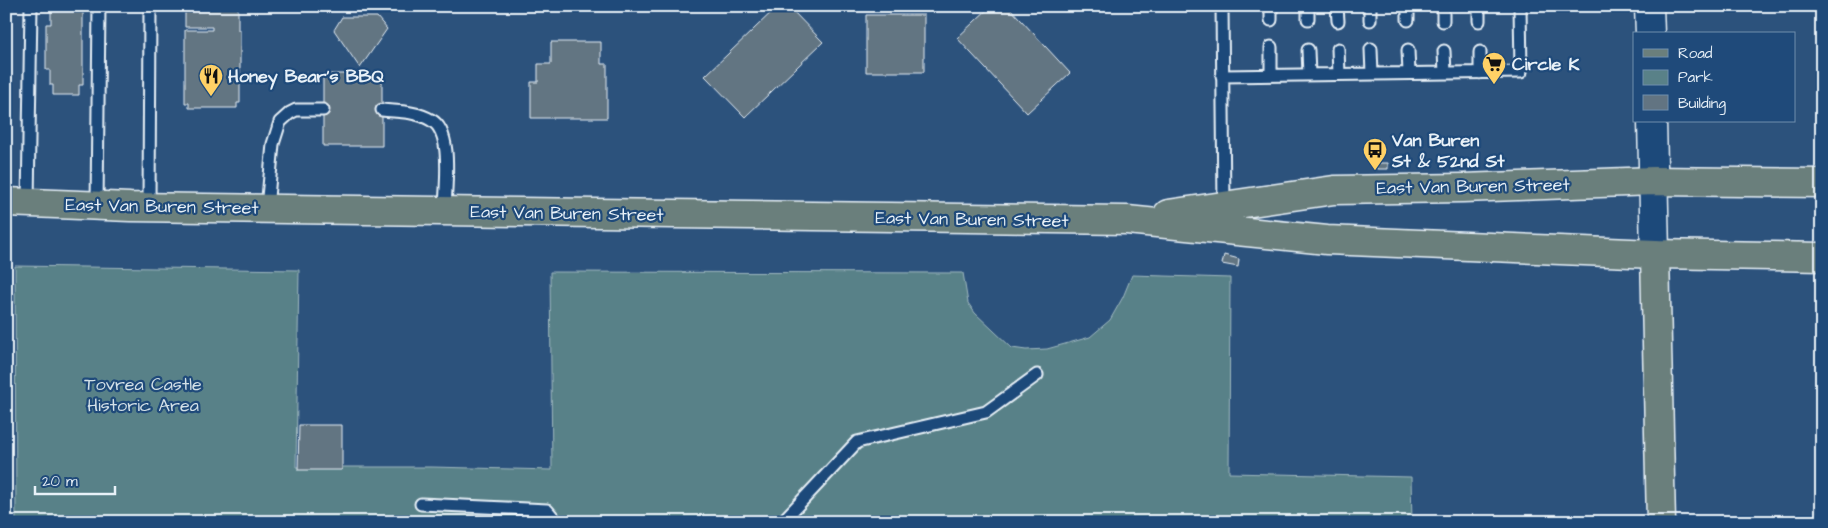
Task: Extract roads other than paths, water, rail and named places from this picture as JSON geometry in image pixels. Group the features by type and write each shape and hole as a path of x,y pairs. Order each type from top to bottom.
{"main road":[{"path":"1649,6 1650,32"},
{"path":"1652,122 1661,522"},
{"name":"East Van Buren Street","path":"1127,220 1334,190 1463,188 1654,181 1822,183"},
{"name":"East Van Buren Street","path":"17,202 97,206 267,209 1127,220 1327,240 1655,254 1822,257"}],"lane":[{"path":"17,202 31,6"},
{"path":"97,206 99,6"},
{"path":"149,207 150,6"},
{"path":"1222,6 1224,206"},
{"path":"1271,6 1271,20"},
{"path":"1308,6 1308,19"},
{"path":"1337,6 1338,21"},
{"path":"1370,6 1370,20"},
{"path":"1408,6 1408,20"},
{"path":"1443,6 1443,21"},
{"path":"1479,6 1479,21"},
{"path":"1222,76 1521,72 1520,6"},
{"path":"1271,47 1271,75"},
{"path":"1338,49 1339,74"},
{"path":"1371,49 1372,74"},
{"path":"1308,50 1309,75"},
{"path":"1408,50 1409,73"},
{"path":"1444,52 1445,73"},
{"path":"1480,52 1480,73"},
{"path":"267,209 273,144 280,122 296,110 323,110"},
{"path":"382,110 413,113 432,120 442,132 446,146 445,211"},
{"path":"782,522 857,442 986,412 1037,375"},
{"path":"421,504 547,510 556,522"}],"place":[{"name":"Circle K","path":"1494,85"},
{"name":"Honey Bear's BBQ","path":"211,97"},
{"name":"Van Buren St & 52nd St","path":"1375,171"}],"park label":[{"name":"Tovrea Castle Historic Area","path":"143,394"}]}
